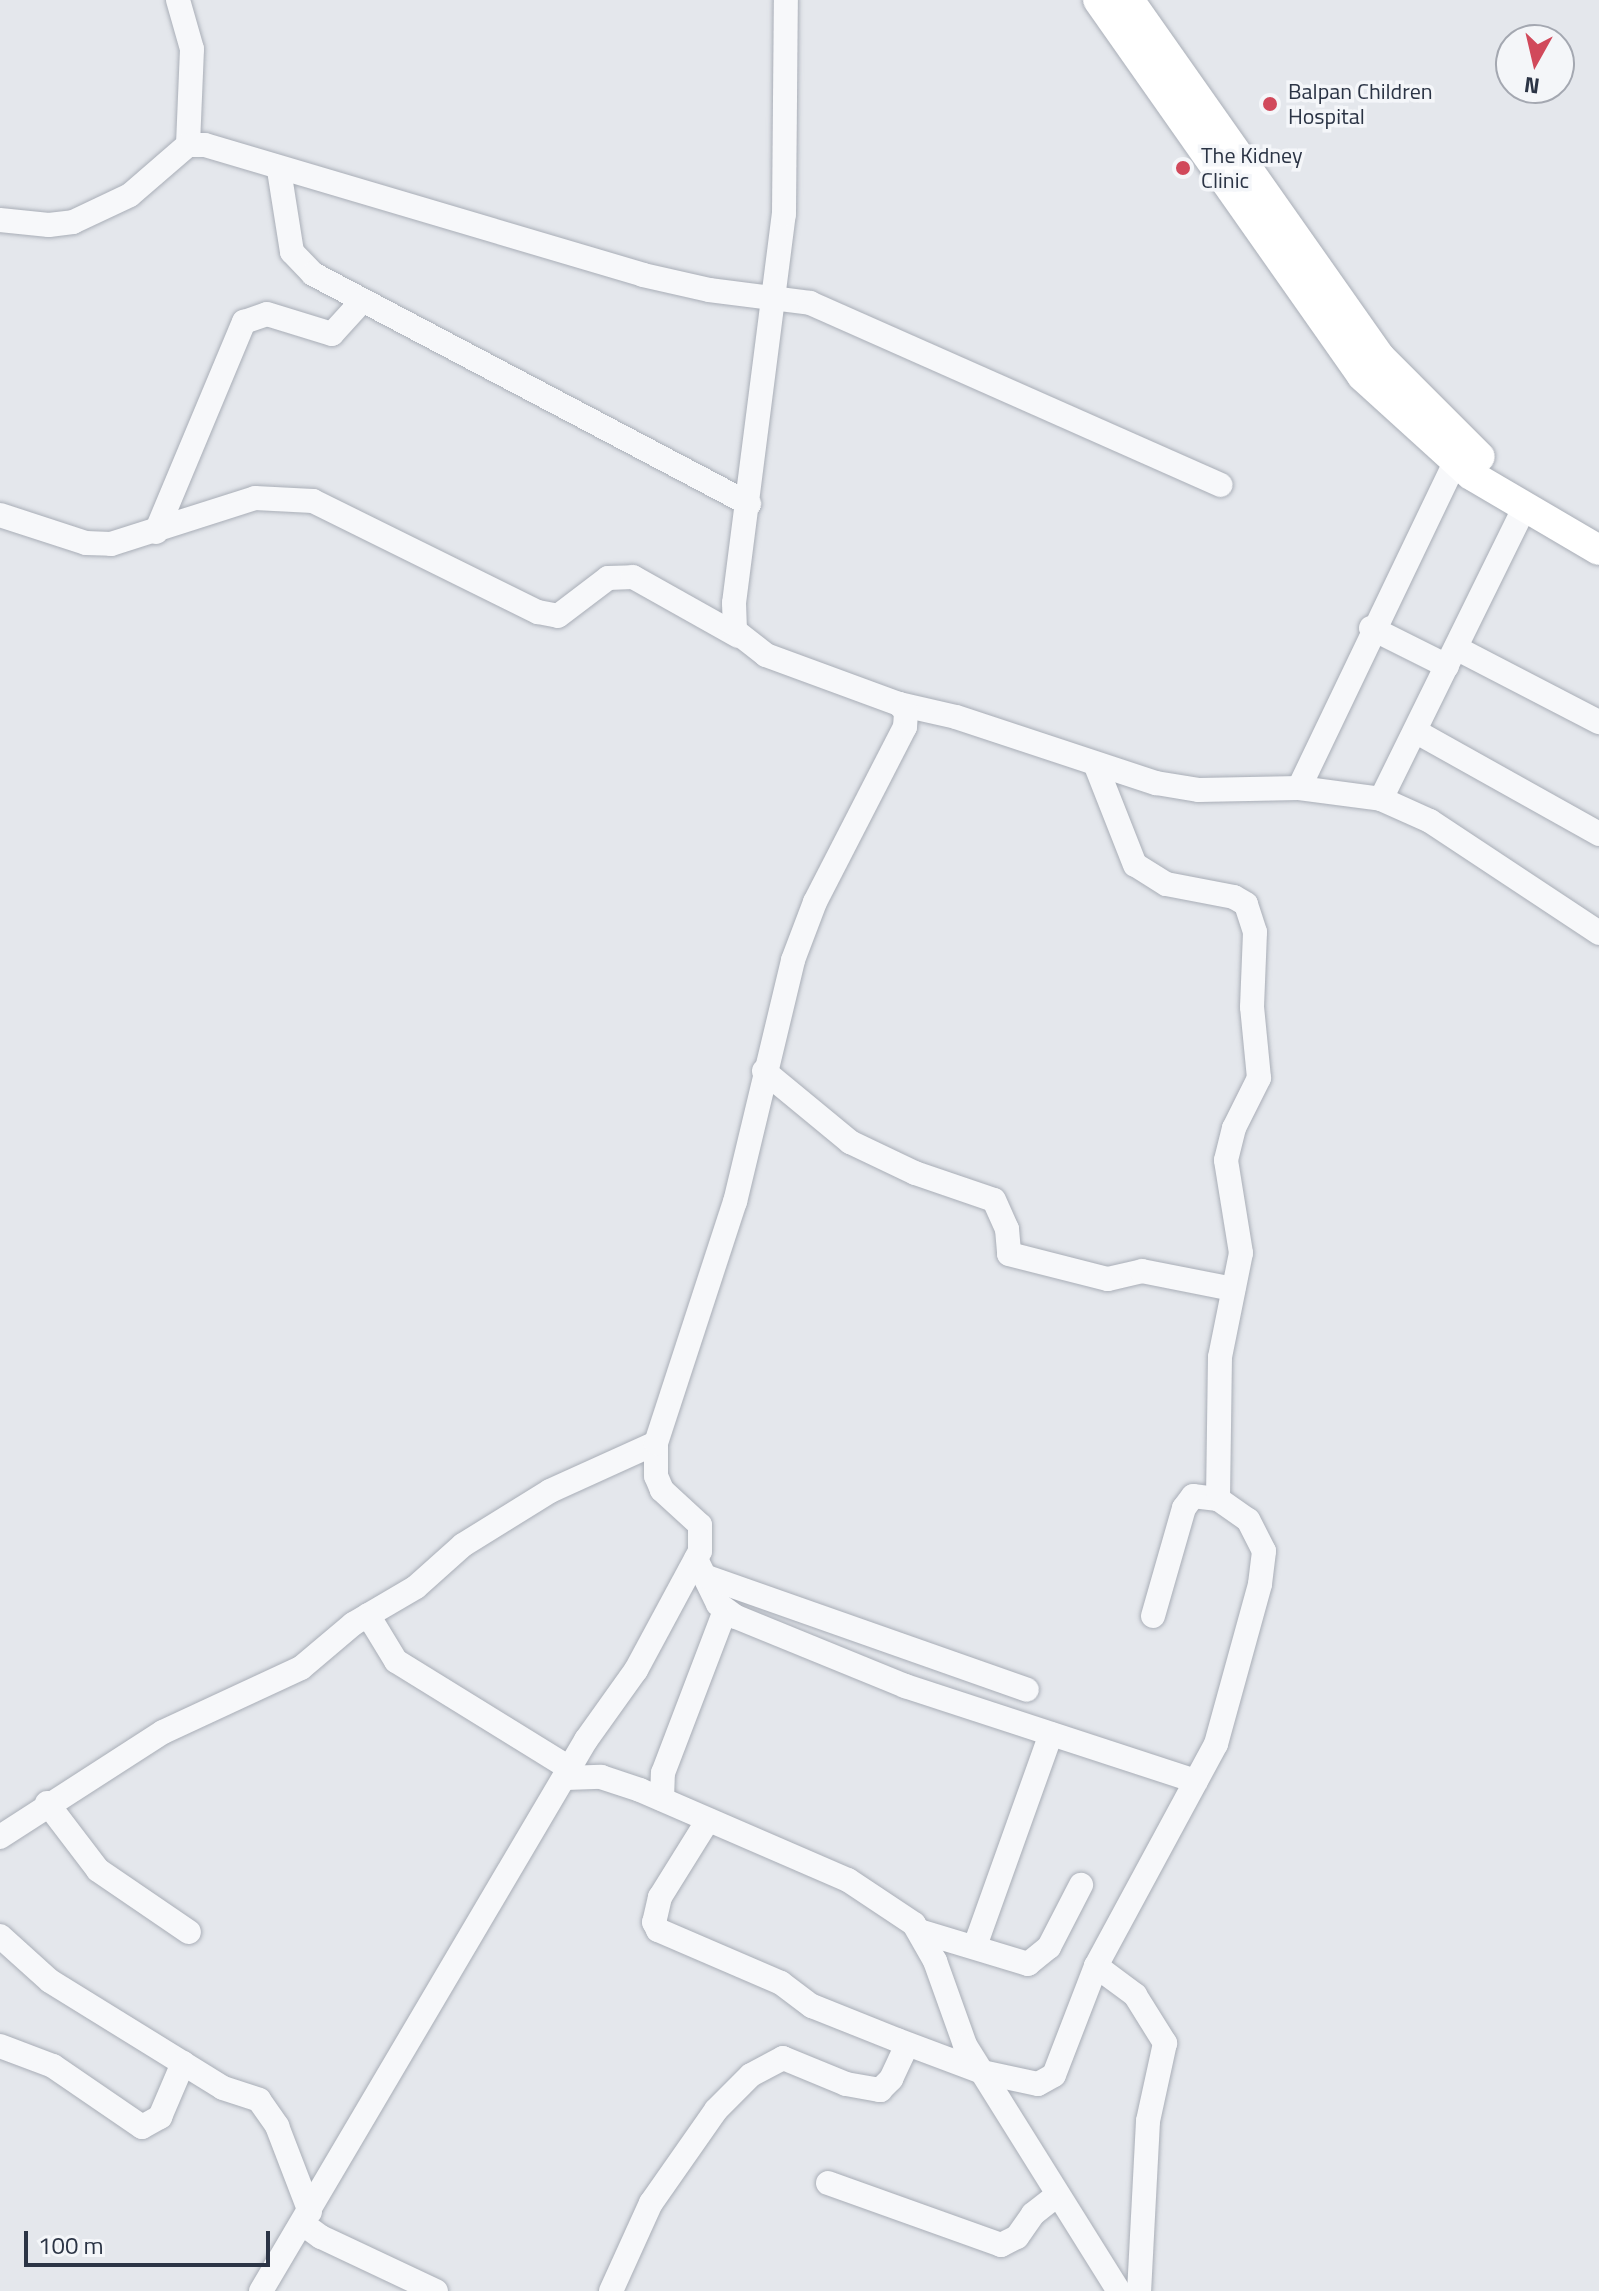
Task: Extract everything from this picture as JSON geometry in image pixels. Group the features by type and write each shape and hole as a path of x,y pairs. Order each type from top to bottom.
{"main road":[{"path":"1098,0 1362,376 1456,461 1524,508 1599,550"},
{"path":"1129,0 1404,385 1481,458 1599,527"}],"street":[{"path":"0,220 49,225 102,210 130,195 188,145 192,49 178,0"},
{"path":"738,636 734,603 749,504 785,194 786,0"},
{"path":"188,145 597,263 709,290 810,303 1221,485"},
{"path":"279,170 292,252 313,274 749,504"},
{"path":"156,532 244,322 267,314 332,334 362,301"},
{"path":"1299,788 1371,628 1456,461"},
{"path":"0,515 86,543 111,544 255,498 313,501 538,612 558,616 608,578 633,577 766,655 899,704 956,717 1096,766 1180,788 1299,788 1381,799 1430,821 1599,933"},
{"path":"1381,799 1524,508"},
{"path":"1371,628 1451,657 1599,722"},
{"path":"261,2291 569,1774 701,1568 704,1537 700,1525 662,1490 653,1460 656,1443 735,1202 764,1071 815,902 901,739 906,712 899,704"},
{"path":"1415,731 1599,834"},
{"path":"1096,766 1135,865 1166,884 1234,897 1252,917 1252,1007 1259,1078 1234,1128 1226,1160 1241,1238 1220,1357 1218,1499"},
{"path":"764,1071 850,1142 994,1200 1007,1229 1009,1254 1108,1279 1142,1271 1233,1289"},
{"path":"0,1837 47,1803 163,1732 301,1668 368,1615 416,1587 463,1545 550,1491 656,1443"},
{"path":"708,1820 660,1897 654,1922 658,1930 781,1983 812,2006 907,2044 982,2072 1049,2081 1096,1966 1220,1733 1263,1566 1264,1551 1248,1520 1218,1499 1193,1496 1184,1508 1153,1616"},
{"path":"701,1568 725,1611 905,1686 1196,1781"},
{"path":"701,1568 1027,1690"},
{"path":"662,1799 663,1773 725,1611"},
{"path":"368,1615 396,1661 569,1774 601,1777 662,1799 848,1880 919,1931 975,1946 1010,1962 1034,1962 1049,1947 1081,1885"},
{"path":"975,1946 1051,1734"},
{"path":"47,1803 98,1870 189,1932"},
{"path":"919,1931 935,1961 953,2020 1056,2196 1119,2291"},
{"path":"0,1936 50,1981 223,2088 259,2100 277,2126 307,2218 321,2237 436,2291"},
{"path":"1096,1966 1135,1995 1165,2043 1148,2121 1139,2291"},
{"path":"611,2291 651,2203 716,2110 751,2075 783,2058 846,2084 880,2090 891,2079 907,2044"},
{"path":"0,2046 53,2066 142,2127 160,2117 183,2063"},
{"path":"828,2183 1001,2245 1017,2237 1033,2214 1056,2196"}],"place":[{"name":"Balpan Children Hospital","path":"1270,104"},
{"name":"The Kidney Clinic","path":"1183,168"}]}
